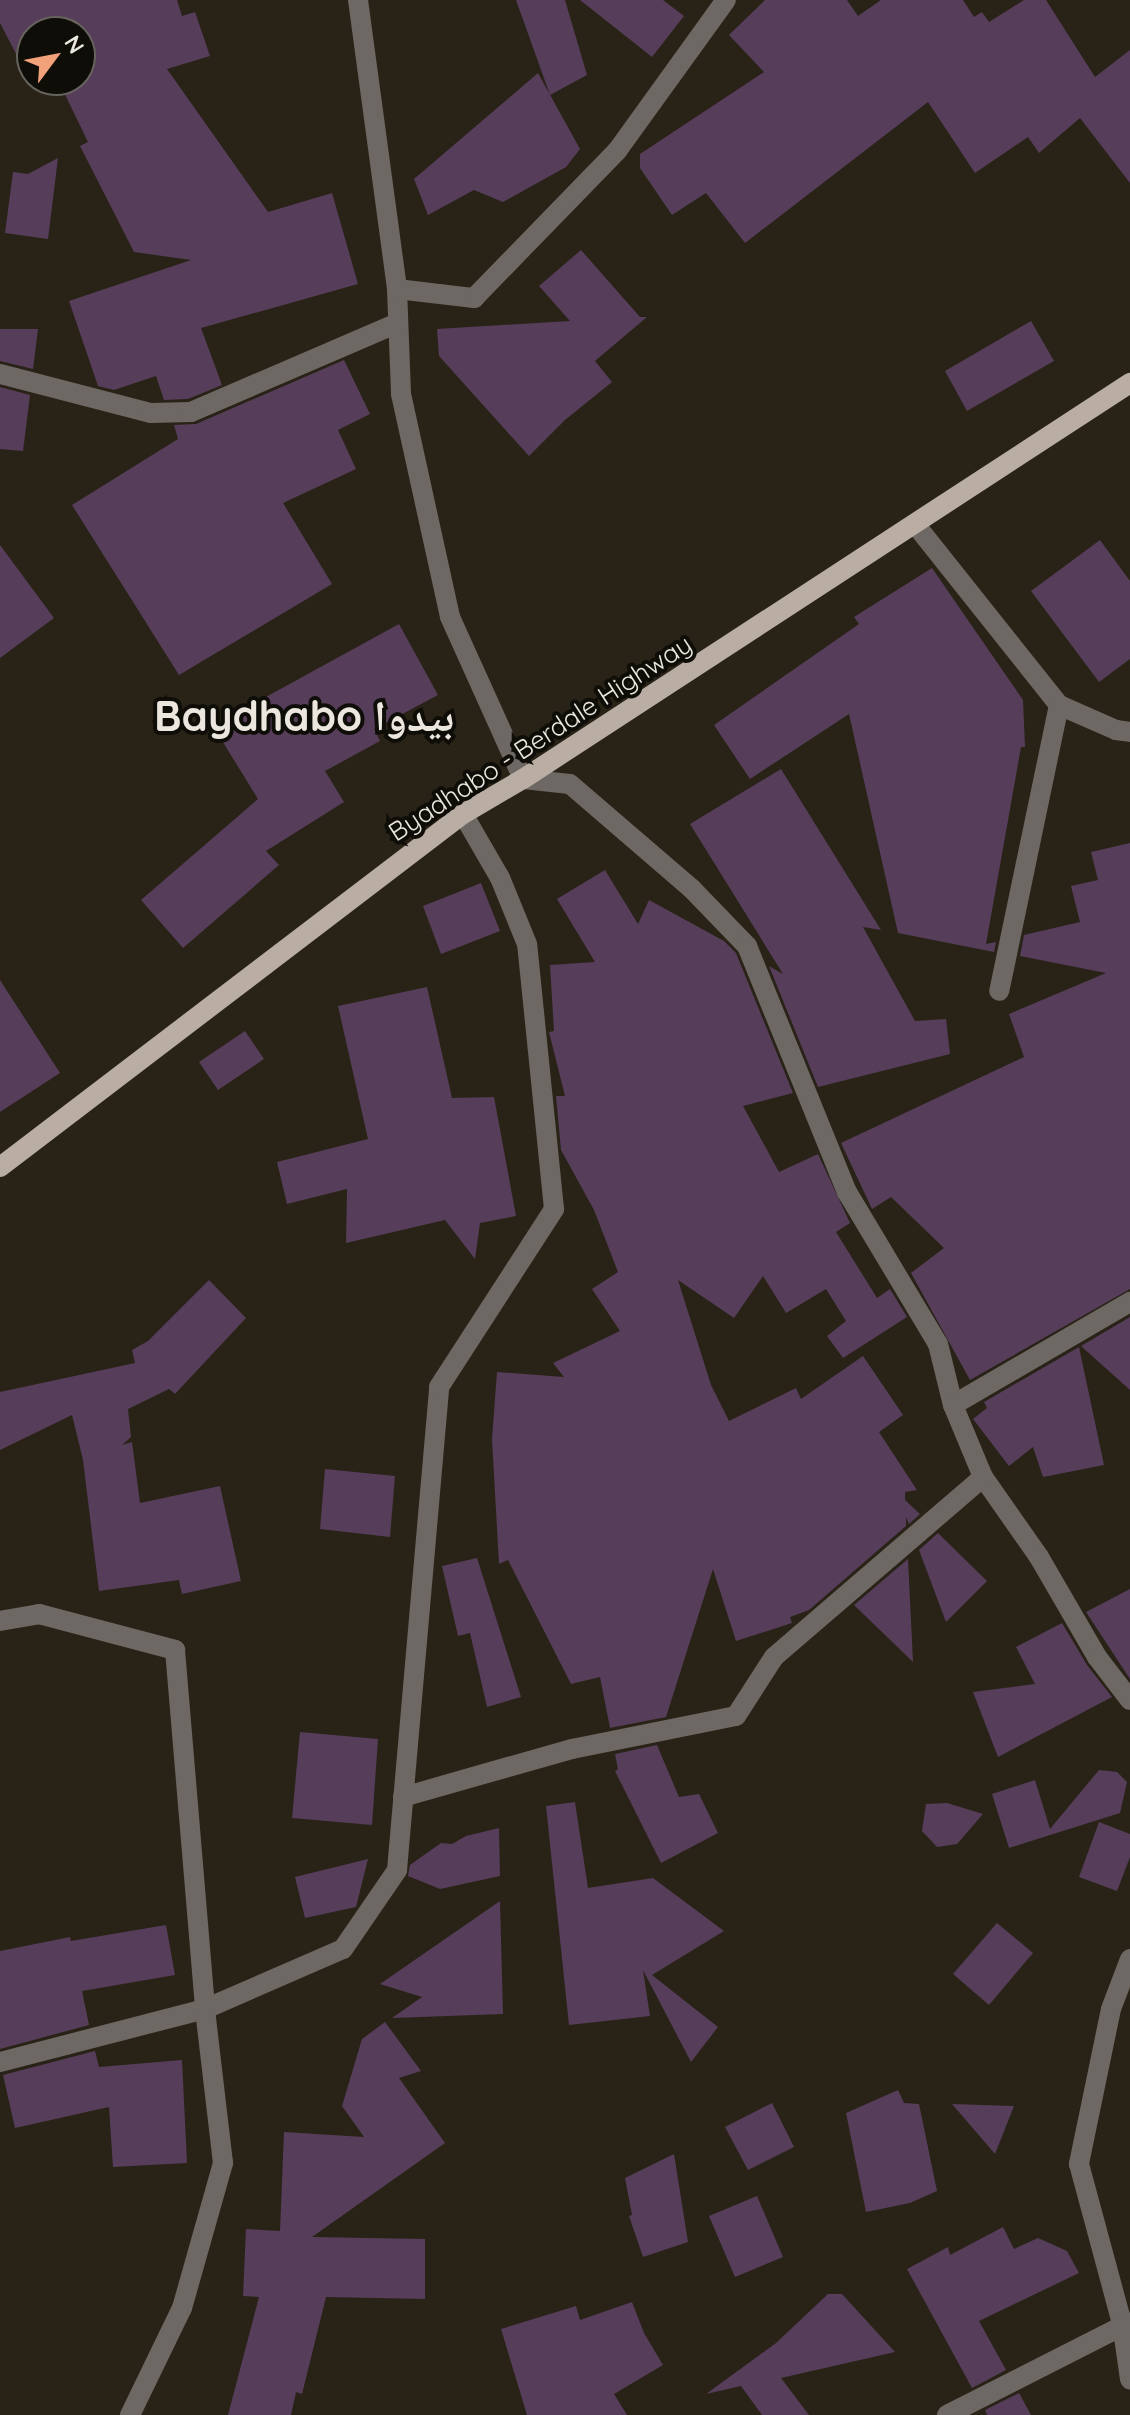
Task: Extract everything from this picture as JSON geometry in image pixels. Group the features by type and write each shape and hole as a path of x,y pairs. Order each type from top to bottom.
{"main road":[{"name":"Byadhabo - Berdale Highway","path":"0,1167 463,814 523,779 1130,383"}],"street":[{"path":"358,0 397,289 401,394 450,617 523,779 570,784 691,888 747,946 847,1192 938,1344 953,1405 983,1477 1039,1557 1097,1657 1130,1700"},
{"path":"397,289 474,298 617,151 726,0"},
{"path":"0,374 151,413 191,412 398,323"},
{"path":"915,524 1059,705 1116,730 1130,732"},
{"path":"999,991 1059,705"},
{"path":"0,2062 205,2009 343,1949 397,1870 439,1387 554,1209 527,944 500,878 463,814"},
{"path":"953,1405 1130,1302"},
{"path":"403,1797 572,1749 736,1716 774,1657 983,1477"},
{"path":"0,1621 39,1614 175,1650 205,2009 223,2163 182,2308 130,2415"},
{"path":"1130,1959 1111,2009 1079,2164 1126,2323 1130,2379"},
{"path":"947,2415 1126,2323"}],"building":[{"path":"0,0 177,0 182,16 195,12 210,56 167,69 268,212 332,193 358,284 201,328 222,385 188,399 164,400 156,376 114,390 98,386 69,301 191,260 134,252 80,146 88,142 66,96 96,96 96,16 16,16 16,54 0,23"},
{"path":"516,0 565,0 587,75 550,95"},
{"path":"580,0 663,0 684,16 652,57"},
{"path":"765,0 847,0 858,16 881,0 963,0 974,17 982,12 989,22 1024,0 1046,0 1095,77 1130,50 1130,183 1080,118 1039,153 1028,137 975,173 928,102 745,243 706,193 672,215 640,168 640,154 764,72 729,35"},
{"path":"538,73 580,149 566,167 503,202 474,190 428,215 414,179"},
{"path":"58,158 48,239 5,233 13,172 28,174"},
{"path":"581,250 640,317 647,317 595,361 612,382 565,420 529,456 439,356 437,329 570,321 539,286"},
{"path":"1031,321 1054,361 967,411 945,371"},
{"path":"0,329 38,329 33,369 0,361"},
{"path":"344,360 370,414 338,430 356,469 283,503 332,584 179,675 72,505 178,439 174,425 196,424"},
{"path":"0,387 30,395 23,451 0,449"},
{"path":"1100,540 1130,581 1130,659 1099,682 1031,591"},
{"path":"0,545 54,618 0,658"},
{"path":"932,568 1023,700 1025,747 1021,747 986,944 996,942 994,952 898,933 849,714 750,779 714,725 859,624 854,617"},
{"path":"399,624 438,695 374,729 380,741 325,771 344,802 266,851 279,865 183,948 141,900 258,799 213,726"},
{"path":"781,769 881,930 863,927 915,1021 946,1019 950,1054 818,1087 769,966 783,974 690,824"},
{"path":"1130,843 1130,1289 970,1380 911,1273 944,1248 891,1197 872,1209 841,1143 1024,1057 1009,1014 1106,973 1020,956 1024,935 1080,922 1071,886 1098,880 1091,852"},
{"path":"605,870 638,924 649,900 724,941 736,953 793,1093 743,1106 779,1172 818,1154 850,1223 836,1232 877,1298 890,1289 907,1317 843,1358 827,1336 846,1321 826,1289 786,1313 763,1276 734,1318 678,1280 711,1385 729,1421 796,1388 801,1399 863,1356 903,1415 879,1432 917,1490 905,1492 905,1500 920,1514 909,1524 906,1517 906,1526 809,1610 790,1617 792,1623 736,1641 713,1569 666,1717 610,1728 600,1677 571,1684 508,1560 499,1564 492,1439 497,1372 564,1377 553,1363 620,1331 592,1289 618,1272 594,1210 561,1150 556,1096 565,1096 549,1032 554,1031 550,965 595,962 557,899"},
{"path":"481,883 500,931 441,954 423,906"},
{"path":"0,980 60,1073 0,1112"},
{"path":"427,987 452,1098 494,1097 516,1216 480,1223 475,1259 445,1220 346,1243 347,1189 287,1204 277,1162 368,1139 338,1006"},
{"path":"245,1031 264,1059 218,1090 199,1062"},
{"path":"209,1280 246,1318 175,1394 169,1389 128,1409 131,1437 122,1445 132,1442 140,1503 220,1486 241,1581 182,1594 179,1580 99,1591 83,1460 72,1415 0,1450 0,1392 135,1363 132,1350 148,1341"},
{"path":"1130,1317 1130,1390 1081,1346"},
{"path":"1079,1347 1104,1465 1043,1477 1033,1447 1009,1466 973,1419 987,1408 984,1402"},
{"path":"325,1469 395,1476 390,1537 320,1529"},
{"path":"938,1533 987,1581 946,1622 919,1550"},
{"path":"477,1558 521,1697 487,1707 470,1633 458,1636 442,1566"},
{"path":"908,1559 913,1662 854,1605"},
{"path":"1130,1589 1130,1679 1086,1612"},
{"path":"1062,1623 1087,1665 1112,1697 998,1757 973,1692 1035,1684 1016,1647"},
{"path":"300,1732 378,1739 372,1825 292,1818"},
{"path":"657,1745 679,1797 699,1794 718,1833 661,1863 615,1771 618,1769 615,1754"},
{"path":"1099,1770 1117,1772 1127,1782 1120,1813 1009,1848 992,1794 1035,1780 1050,1829"},
{"path":"575,1802 588,1888 653,1878 724,1931 652,1975 718,2027 691,2062 643,1970 650,2016 569,2025 546,1806"},
{"path":"947,1803 983,1814 957,1844 937,1847 922,1831 926,1804"},
{"path":"1099,1822 1130,1834 1130,1857 1117,1891 1079,1877"},
{"path":"499,1828 500,1876 440,1889 408,1876 410,1865 441,1843 452,1844 466,1836"},
{"path":"368,1859 356,1907 305,1918 295,1877"},
{"path":"500,1901 503,2014 392,2018 422,1997 380,1984"},
{"path":"997,1923 1033,1953 989,2005 953,1974"},
{"path":"166,1925 175,1975 82,1991 89,2025 0,2049 0,1951 70,1937 71,1941"},
{"path":"385,2022 421,2071 399,2078 445,2143 312,2237 425,2239 425,2299 326,2297 302,2394 296,2392 291,2415 228,2415 259,2297 243,2296 246,2229 280,2231 284,2132 364,2137 342,2106 362,2039"},
{"path":"95,2051 99,2067 182,2060 187,2163 113,2167 109,2107 15,2128 3,2075"},
{"path":"898,2090 904,2103 919,2104 937,2191 910,2203 866,2212 846,2113"},
{"path":"772,2103 794,2147 748,2170 725,2127"},
{"path":"952,2104 1014,2106 995,2154"},
{"path":"674,2154 688,2242 643,2257 629,2216 632,2215 625,2178"},
{"path":"757,2196 783,2257 735,2277 709,2216"},
{"path":"1003,2227 1014,2249 1038,2238 1067,2251 1079,2273 979,2321 1006,2370 972,2388 907,2269 948,2247 950,2255"},
{"path":"828,2294 842,2294 895,2352 781,2378 809,2415 762,2415 741,2386 706,2394 776,2343"},
{"path":"632,2302 644,2333 663,2365 614,2394 627,2415 527,2415 501,2329 576,2306 580,2320"},
{"path":"1019,2393 1031,2415 987,2415 985,2410"}],"district":[{"name":"Baydhabo بيدوا","path":"304,716"}]}
